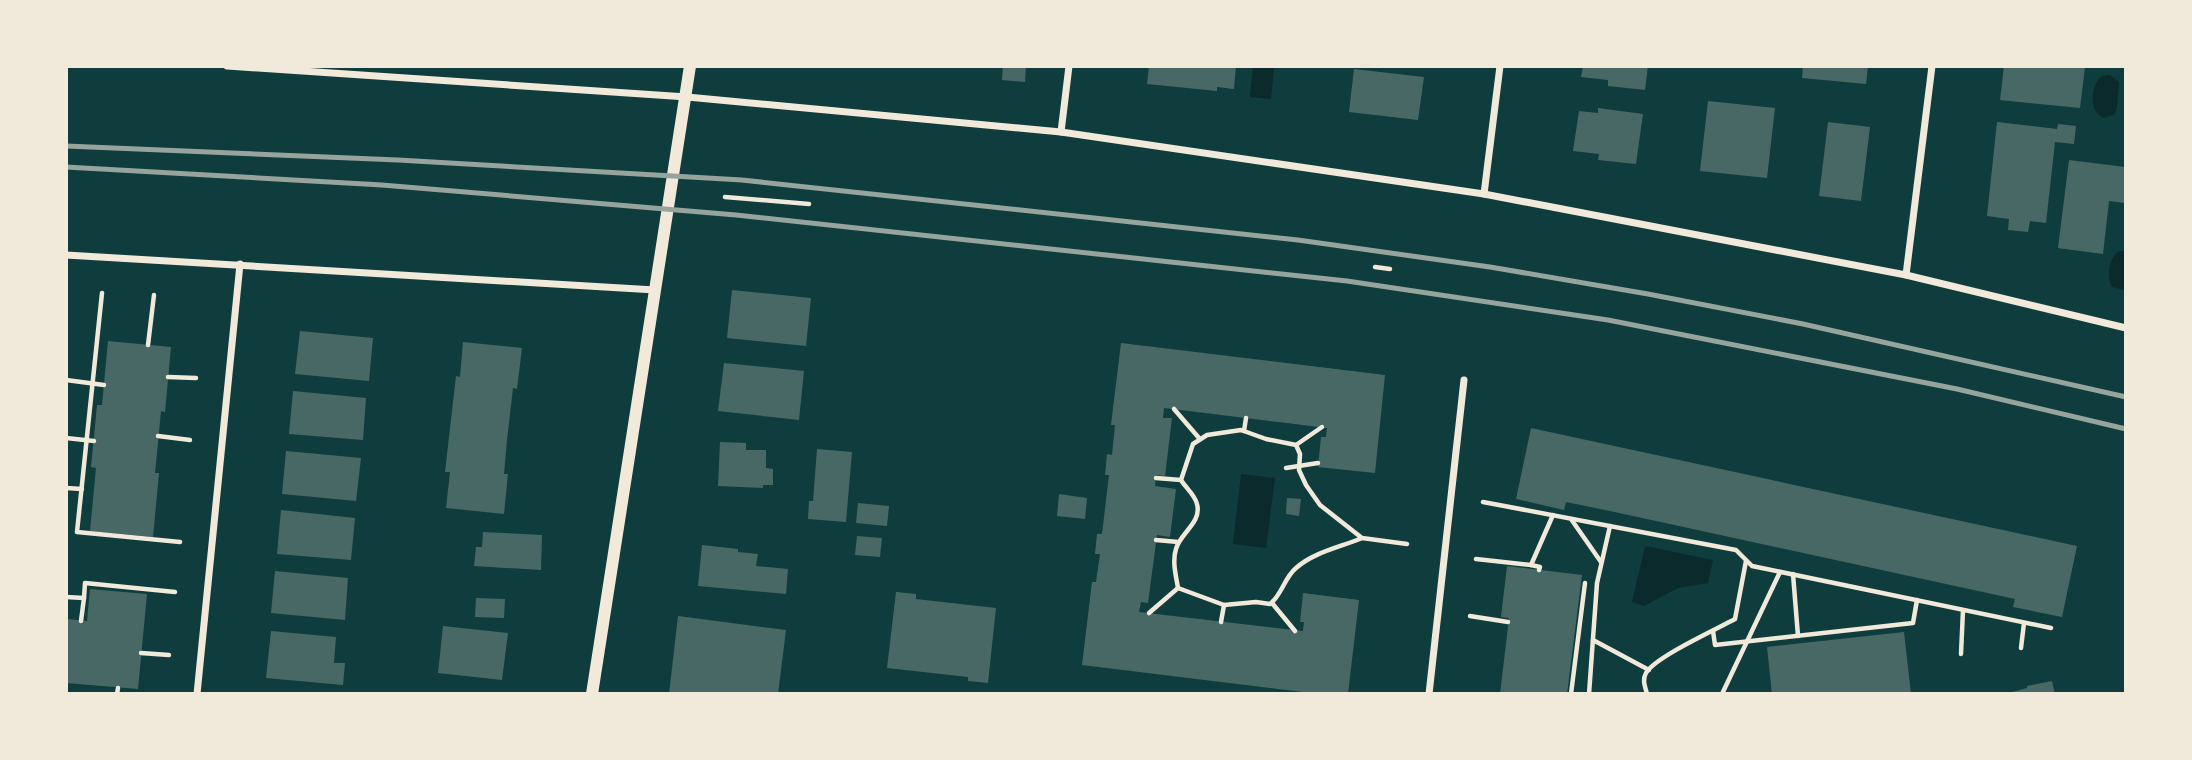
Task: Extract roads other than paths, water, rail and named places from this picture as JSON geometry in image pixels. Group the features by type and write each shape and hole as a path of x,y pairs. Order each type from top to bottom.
{"street":[{"path":"227,66 687,97 1061,132 1484,194 1906,275 2126,328"},
{"path":"592,694 690,66"},
{"path":"1061,132 1069,66"},
{"path":"1484,194 1500,66"},
{"path":"1906,275 1932,66"},
{"path":"66,255 655,290"},
{"path":"197,694 240,264"},
{"path":"1429,694 1464,380"}],"water":[{"path":"1253,67 1274,67 1271,99 1250,97"},
{"path":"2110,75 2119,82 2117,106 2115,114 2104,118 2095,110 2092,98 2098,80 2102,76"},
{"path":"2119,251 2125,251 2126,290 2112,287 2109,278 2111,263"},
{"path":"1241,474 1275,478 1266,548 1233,544"},
{"path":"1645,546 1713,560 1708,583 1678,588 1644,606 1632,602"}],"railway":[{"path":"66,146 398,160 742,180 1298,240 1490,267 1648,294 1803,324 2126,397"},
{"path":"66,167 382,185 736,215 1347,281 1608,320 1957,389 2126,429"}]}
